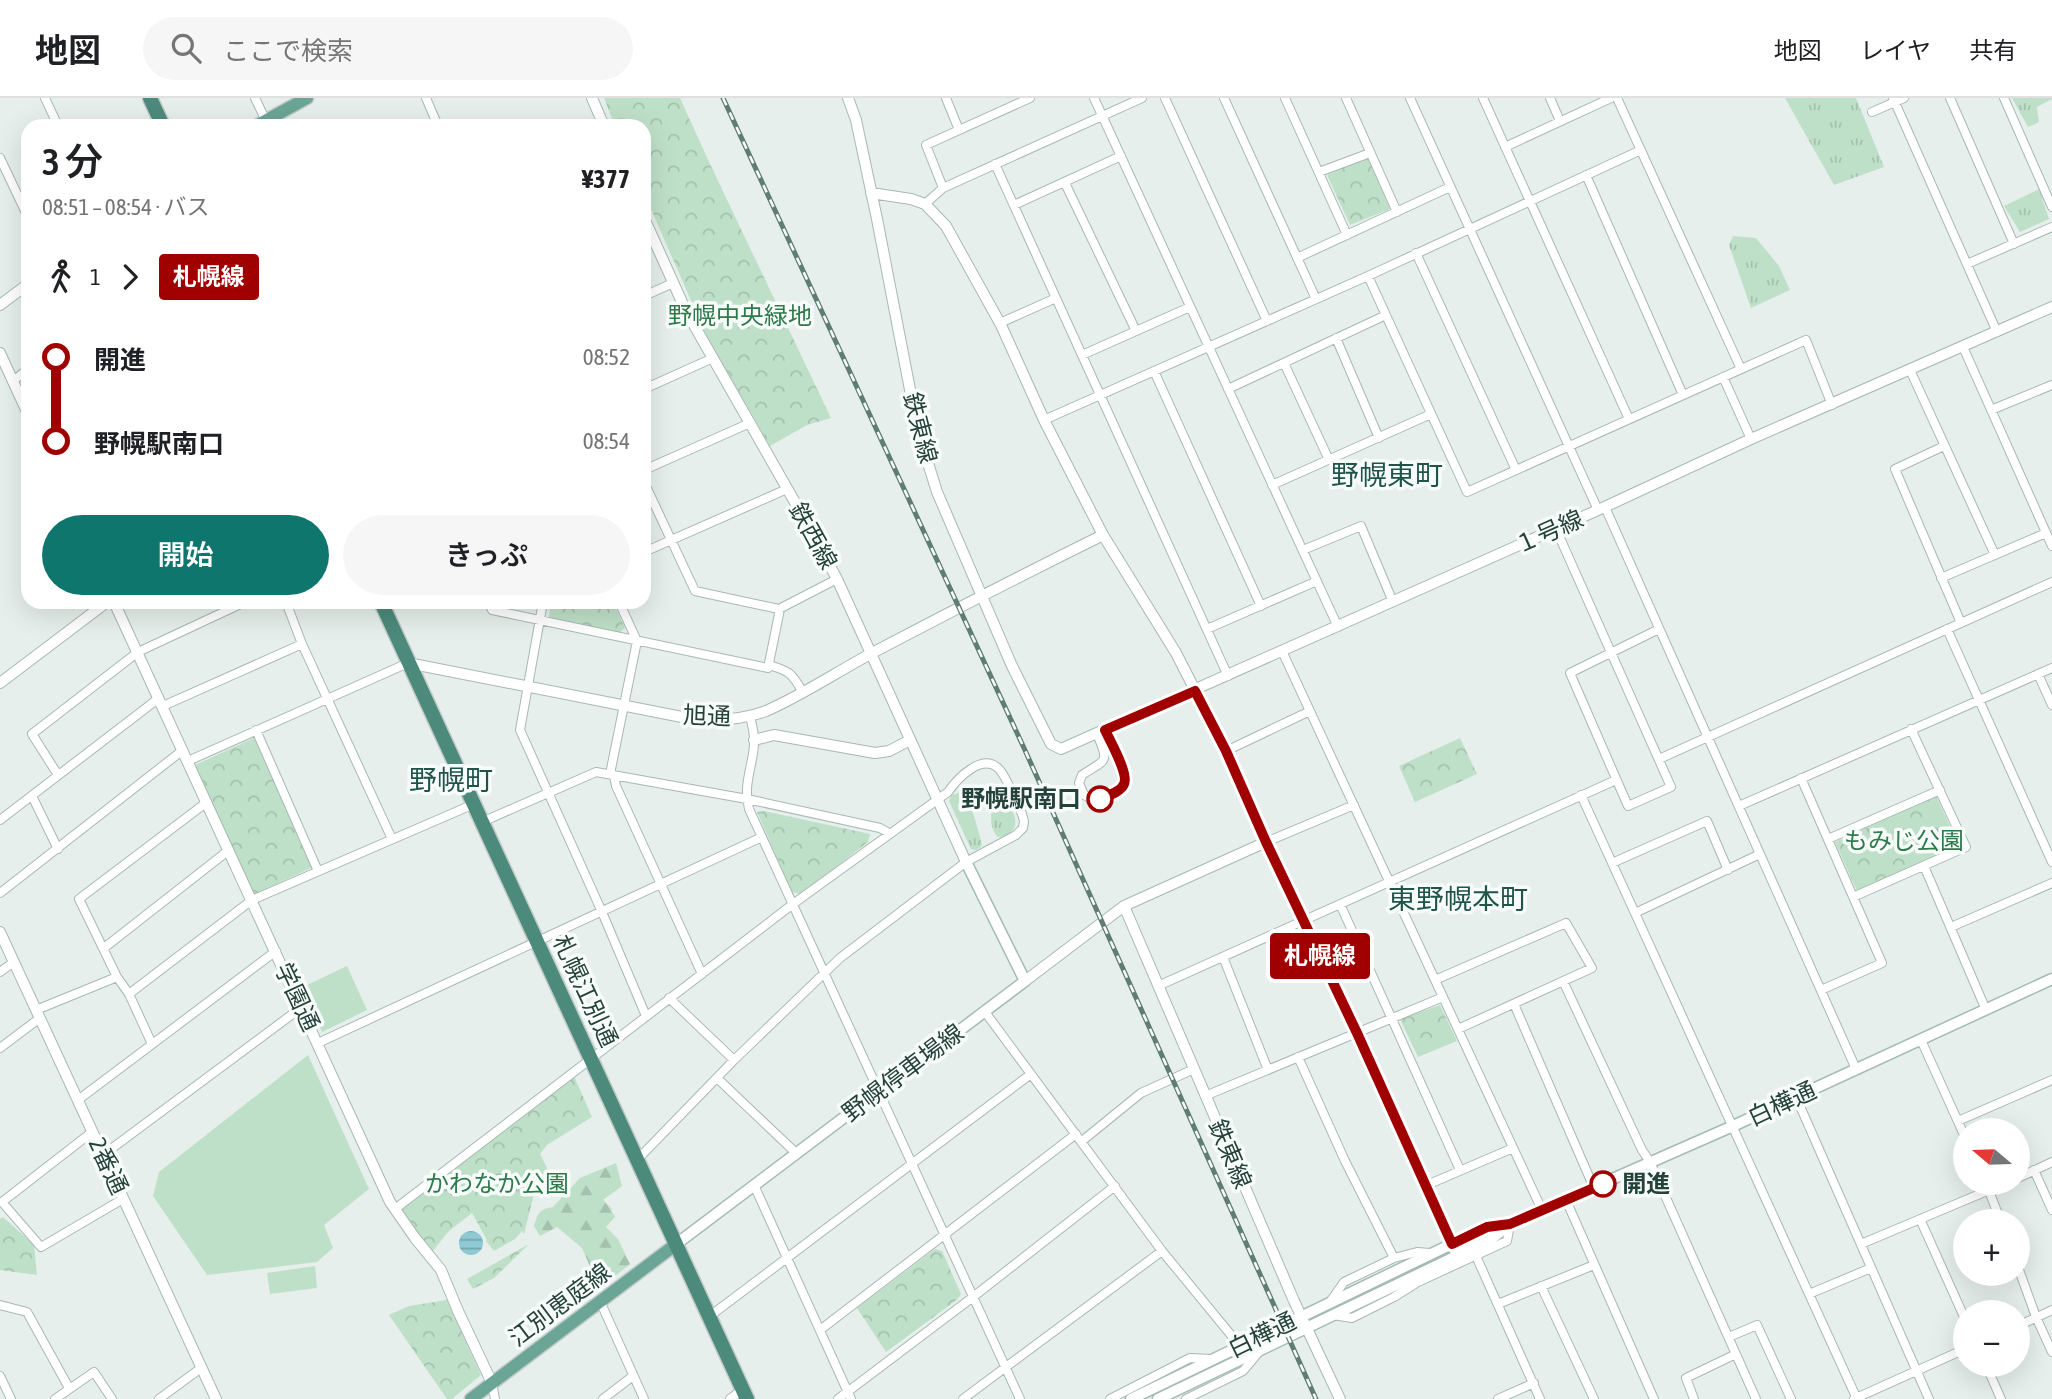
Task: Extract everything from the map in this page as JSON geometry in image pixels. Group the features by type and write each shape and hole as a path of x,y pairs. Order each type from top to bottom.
{"highway":[{"path":"150,98 160,119"},
{"name":"札幌江別通","path":"384,609 745,1394"}],"main road":[{"path":"268,119 307,98"},
{"path":"966,862 1025,981"},
{"name":"白樺通","path":"1158,1399 1490,1240 1510,1224 1733,1126 2052,979"},
{"name":"野幌停車場線","path":"675,1245 1025,981"},
{"name":"白樺通","path":"1131,1399 1487,1227 1510,1224"},
{"name":"江別恵庭線","path":"471,1399 675,1245"}],"street":[{"path":"45,98 55,119"},
{"path":"255,98 260,119"},
{"path":"426,98 435,119"},
{"path":"592,98 601,119"},
{"name":"鉄東線","path":"848,98 856,120 918,430 937,492 1012,666 1049,740"},
{"path":"946,98 959,130"},
{"path":"943,188 926,145 1010,102 1030,98"},
{"path":"1094,98 1338,626"},
{"path":"925,204 943,188 1142,98"},
{"path":"1165,98 1267,321"},
{"path":"1224,98 1315,299"},
{"path":"1285,98 1347,235"},
{"path":"1346,98 1396,212"},
{"path":"1410,98 1569,446 1660,629 1856,1069"},
{"path":"1483,98 1629,419"},
{"path":"1550,98 1560,121"},
{"path":"1505,147 1611,98"},
{"path":"1617,98 1741,369"},
{"path":"1872,112 1894,100 1904,98"},
{"path":"1950,98 2014,244"},
{"path":"2004,98 2052,207"},
{"path":"1894,100 1997,332"},
{"path":"1044,420 1641,150"},
{"path":"1319,172 1370,153"},
{"path":"1014,205 1121,156"},
{"path":"0,158 21,202"},
{"path":"996,164 1228,676"},
{"path":"1586,175 1683,395"},
{"path":"1065,183 1136,331"},
{"path":"1297,258 1450,187"},
{"path":"871,193 911,199 925,204 946,226 1000,323 1044,420 1103,535 1176,653 1226,751 1457,1255"},
{"path":"1967,264 2052,227"},
{"name":"鉄西線","path":"651,234 686,311 837,579 966,862"},
{"path":"1416,253 1516,470"},
{"path":"1368,275 1467,492 1806,340 1832,405"},
{"path":"651,293 673,284"},
{"path":"0,305 21,289"},
{"path":"1000,323 1056,298"},
{"path":"1082,355 1190,307"},
{"name":"１号線","path":"1049,740 1054,747 1061,749 1101,732 1751,439 2052,307"},
{"path":"1228,389 1386,315"},
{"path":"1336,338 1379,438"},
{"path":"1963,347 2052,546"},
{"path":"0,353 21,399"},
{"path":"651,386 713,358"},
{"path":"1284,363 1329,460"},
{"path":"1910,370 1995,555"},
{"path":"1154,371 1261,606"},
{"path":"13,381 21,375"},
{"path":"1723,377 1751,439"},
{"path":"1991,410 2052,386"},
{"path":"1272,485 1431,414"},
{"path":"651,467 750,423"},
{"path":"1944,446 1895,469 1961,623"},
{"path":"651,549 788,489"},
{"path":"651,497 695,591 780,609 837,579"},
{"path":"1303,550 1361,526 1393,602"},
{"path":"1556,529 1612,652 1671,787 1628,806 1570,673 1612,652 1660,629"},
{"path":"1941,578 2046,533"},
{"name":"旭通","path":"408,663 692,719 713,721 750,716 766,711 871,653 1103,535"},
{"path":"1207,629 1317,581"},
{"path":"1658,759 2052,582"},
{"path":"0,683 98,609"},
{"name":"学園通","path":"117,609 395,1209 441,1270 492,1383"},
{"path":"58,775 32,734 138,652 230,609"},
{"path":"289,609 302,644 392,839"},
{"path":"492,609 768,668 780,609"},
{"path":"542,609 520,730 646,1016"},
{"path":"622,609 637,641 612,775 702,974"},
{"path":"1947,629 2052,862"},
{"path":"0,820 161,702 302,644"},
{"path":"1282,651 1542,1210"},
{"path":"188,761 408,663"},
{"path":"769,665 789,672 802,691"},
{"path":"1739,806 2052,667"},
{"path":"2038,674 2052,705"},
{"path":"1226,751 1310,711"},
{"path":"750,716 754,740 745,793 749,808 1020,1399"},
{"path":"1853,897 1966,847 1911,729"},
{"path":"256,730 318,871"},
{"path":"1101,732 1125,773 1125,782 1120,789 1095,800 1084,795 1079,783 1082,775 1100,765 1105,757 1101,732"},
{"path":"754,740 774,735 875,753 889,751 910,740"},
{"path":"0,893 183,750"},
{"path":"395,1209 793,904 948,792 958,778 978,766 989,764 1002,771 1022,814 1023,828 1016,835 966,862 840,958 734,1060 638,1159"},
{"path":"482,822 596,772 747,799 880,828 889,833"},
{"path":"1801,778 1882,963 1821,990"},
{"path":"1158,986 1616,780"},
{"path":"1828,839 1940,790"},
{"path":"1581,795 1856,1399 1953,1354"},
{"path":"32,796 58,849"},
{"path":"152,1044 79,898 207,802"},
{"path":"129,994 252,900 474,804"},
{"path":"1025,981 1124,906 1354,805"},
{"path":"1612,863 1707,821 1728,870"},
{"path":"318,1042 762,837"},
{"path":"104,948 229,850"},
{"path":"1635,913 1760,854"},
{"path":"1924,866 1986,1010"},
{"path":"1951,928 2052,883"},
{"path":"1340,904 1461,1170"},
{"name":"鉄東線","path":"1124,906 1306,1328 1340,1399"},
{"path":"1435,980 1566,923 1592,968 1458,1030"},
{"name":"2番通","path":"0,932 216,1399"},
{"path":"78,1101 276,951"},
{"path":"1223,957 1268,1070"},
{"path":"0,972 14,962"},
{"path":"0,1048 38,1014 117,977"},
{"path":"1563,981 1650,1162 1756,1399"},
{"path":"1205,1096 1443,997"},
{"path":"669,999 734,1060"},
{"path":"1514,1004 1594,1188"},
{"path":"103,1155 302,1007"},
{"path":"985,1012 1162,1251 1240,1346"},
{"path":"1921,1040 1957,1118"},
{"path":"1298,1057 1345,1161 1394,1258"},
{"path":"820,1330 1141,1093 1194,1069"},
{"path":"710,1316 1031,1074"},
{"path":"718,1079 796,1153"},
{"path":"1965,1118 2052,1080"},
{"path":"1796,1097 1929,1399"},
{"path":"92,1132 2,1202 41,1247 123,1199"},
{"path":"1427,1185 1513,1148"},
{"path":"2030,1172 2052,1162"},
{"path":"2034,1170 2052,1210"},
{"path":"754,1185 849,1395"},
{"path":"838,1399 849,1395 1115,1186"},
{"path":"1861,1244 1971,1195"},
{"path":"1566,1200 1653,1399"},
{"path":"1920,1219 1956,1300"},
{"path":"1333,1315 1352,1318 1418,1282 1507,1241 1510,1224"},
{"path":"963,1399 1162,1251"},
{"path":"1330,1302 1344,1282 1394,1258 1417,1252 1432,1253"},
{"path":"1476,1256 1541,1399"},
{"path":"1497,1304 1594,1265"},
{"path":"1809,1294 1871,1268"},
{"path":"1541,1286 1594,1399"},
{"path":"2025,1286 2052,1352"},
{"path":"600,1301 644,1399"},
{"path":"0,1305 27,1312 69,1388"},
{"path":"2030,1321 2052,1310"},
{"path":"1728,1337 1757,1325 1791,1399"},
{"path":"1186,1399 1243,1371 1261,1350"},
{"path":"1694,1399 1686,1378 1736,1354"},
{"path":"1110,1399 1190,1358 1212,1359"},
{"path":"159,1399 201,1368"},
{"path":"55,1399 94,1371 112,1399"},
{"path":"0,1376 11,1399"},
{"path":"603,1399 633,1376"},
{"path":"1991,1377 2001,1399"},
{"path":"492,1383 495,1399"},
{"path":"1498,1399 1534,1383"},
{"path":"730,1399 745,1394"}],"green space":[{"name":"野幌中央緑地","path":"604,98 680,98 831,418 807,425 770,446 706,335 651,209 651,119 612,119"},
{"path":"1785,98 1856,98 1884,167 1834,185"},
{"path":"2012,98 2052,99 2037,107 2039,122 2028,127"},
{"path":"1368,157 1390,209 1350,225 1327,175"},
{"path":"2039,189 2049,219 2020,232 2004,206"},
{"path":"1733,236 1756,238 1779,266 1790,290 1751,308 1729,245"},
{"path":"550,609 616,609 625,628 619,633 549,617"},
{"path":"256,737 313,867 253,895 195,765"},
{"path":"1460,738 1477,774 1415,802 1399,766"},
{"path":"963,792 972,799 972,809 982,844 976,850 971,849 949,801 951,795"},
{"name":"もみじ公園","path":"1936,796 1959,846 1857,891 1835,842"},
{"path":"997,799 1009,807 1015,819 1012,831 998,837 991,819"},
{"path":"764,811 870,834 868,842 801,894 792,892 757,812"},
{"path":"347,966 367,1010 322,1032 303,987"},
{"path":"1440,1005 1457,1041 1418,1057 1400,1019"},
{"path":"308,1055 369,1189 324,1225 333,1248 317,1262 207,1275 153,1196 159,1172"},
{"name":"かわなか公園","path":"574,1076 592,1117 547,1145 540,1154 548,1170 537,1182 524,1234 522,1231 515,1239 494,1251 472,1213 449,1231 432,1252 413,1229 400,1207 534,1109"},
{"path":"616,1163 622,1186 603,1200 612,1209 615,1217 606,1227 618,1239 630,1264 604,1285 593,1273 582,1248 557,1227 540,1236 534,1226 540,1212 553,1207 580,1178"},
{"path":"3,1217 34,1245 37,1275 0,1270 0,1219"},
{"path":"529,1244 494,1278 473,1289 467,1279"},
{"path":"935,1249 942,1251 961,1294 958,1299 886,1352 857,1308"},
{"path":"315,1266 317,1288 270,1294 267,1273"},
{"path":"447,1300 481,1375 452,1399 447,1399 389,1315 409,1306"}],"water":[{"path":"471,1231 482,1238 483,1243 476,1254 471,1255 460,1248 459,1243 466,1232"}],"railway":[{"path":"723,98 1024,748 1316,1399"}],"bus line":[{"name":"札幌線","path":"1100,799 1124,786 1126,777 1105,730 1195,691 1226,751 1452,1244 1487,1227 1510,1224 1603,1184"}],"place":[{"name":"野幌駅南口","path":"1100,799"},
{"name":"開進","path":"1603,1184"}],"district":[{"name":"野幌東町","path":"1387,475"},
{"name":"野幌町","path":"451,780"},
{"name":"東野幌本町","path":"1458,899"}]}
